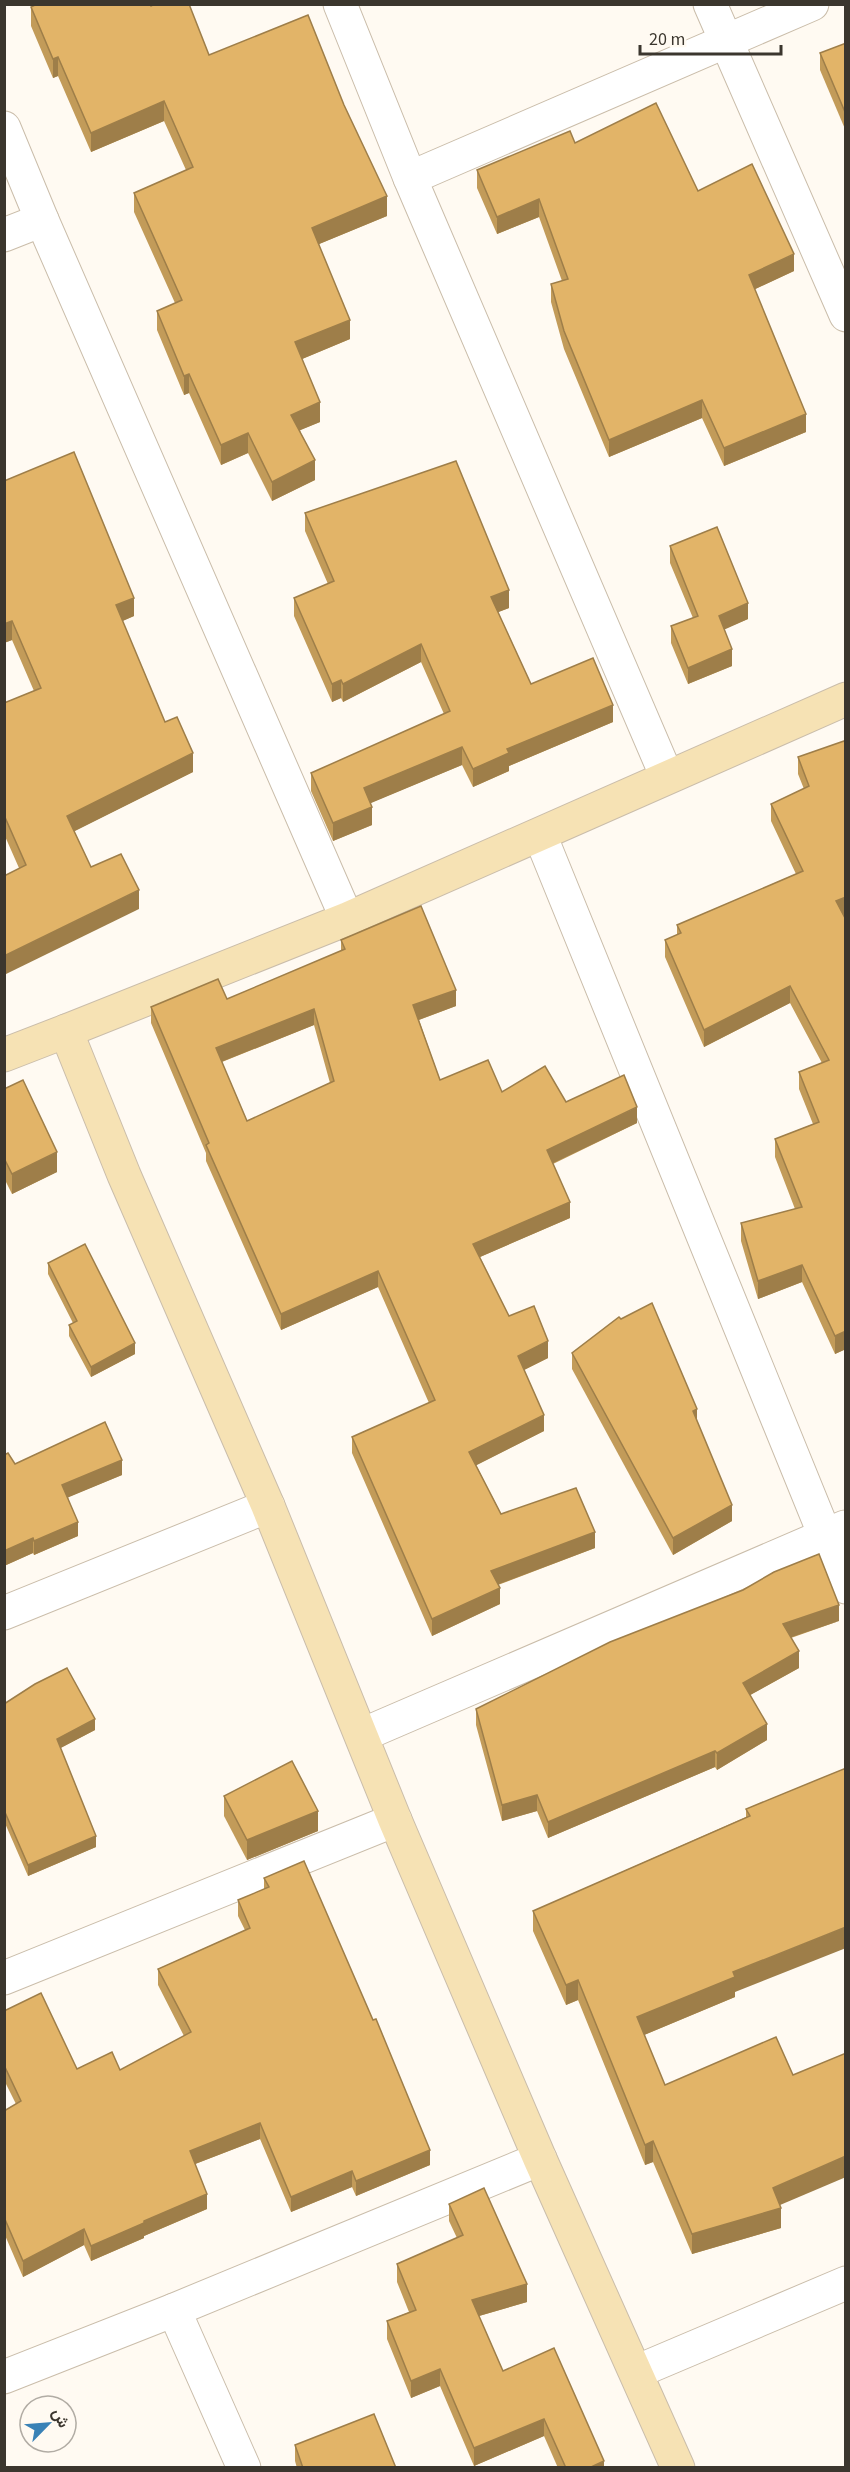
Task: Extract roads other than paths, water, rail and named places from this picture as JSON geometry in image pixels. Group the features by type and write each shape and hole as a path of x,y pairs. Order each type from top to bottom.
{"street":[{"path":"340,4 410,178 667,777"},
{"path":"710,4 846,315"},
{"path":"410,178 812,4"},
{"path":"4,128 347,919"},
{"path":"4,235 42,220"},
{"path":"5,1054 347,919 846,699"},
{"path":"540,835 835,1532 846,1587"},
{"path":"66,1031 124,1175 268,1506 395,1820 540,2159 678,2468"},
{"path":"4,1613 268,1506"},
{"path":"362,1735 835,1532"},
{"path":"4,1978 395,1820"},
{"path":"4,2378 540,2159"},
{"path":"636,2373 846,2283"},
{"path":"174,2310 244,2468"}]}
